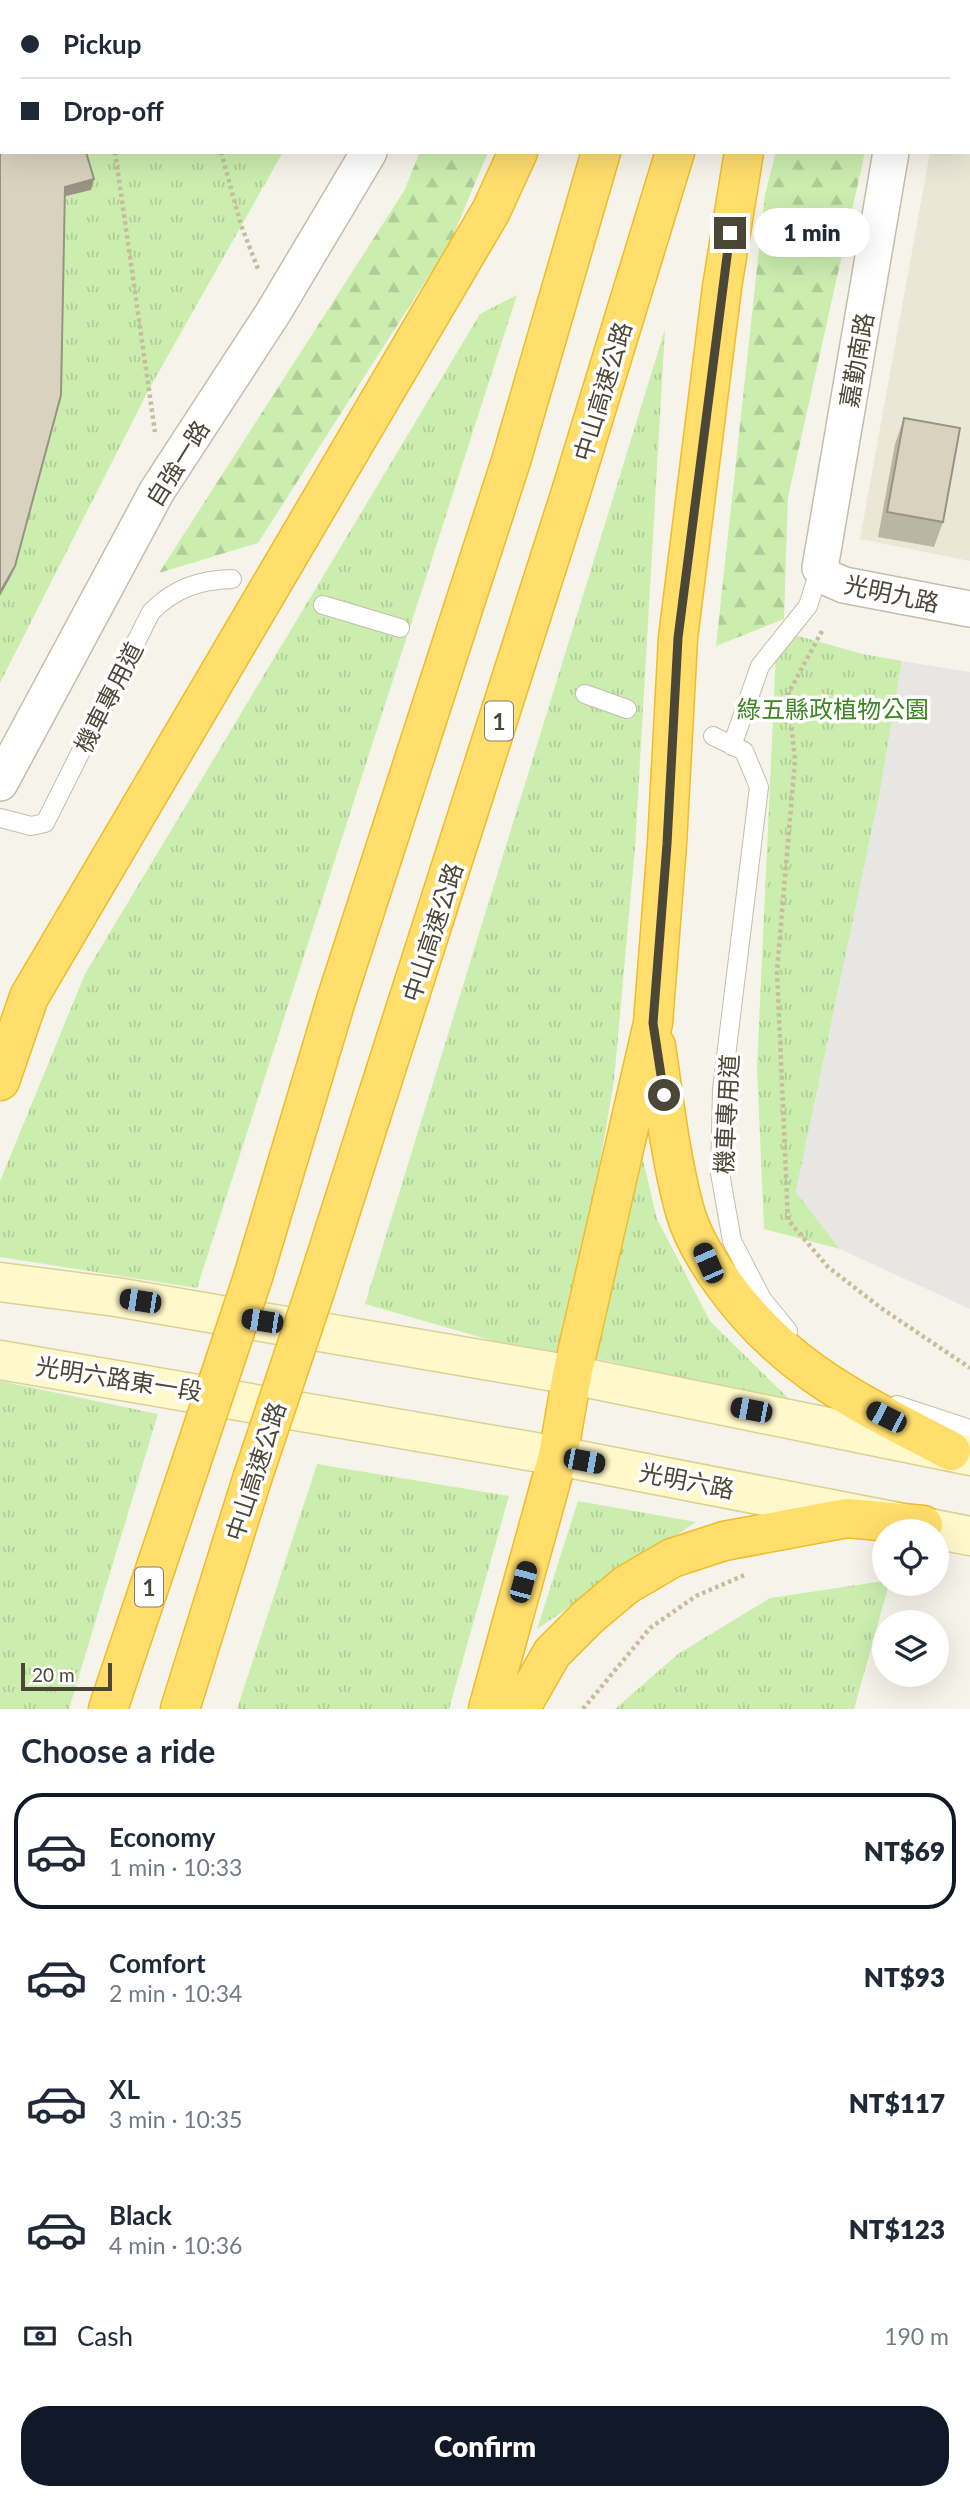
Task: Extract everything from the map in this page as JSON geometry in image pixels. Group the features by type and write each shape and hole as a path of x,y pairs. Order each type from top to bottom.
{"highway":[{"path":"0,1081 29,997 491,211 518,154"},
{"name":"1","path":"108,1709 253,1278 337,997 511,461 600,154"},
{"name":"中山高速公路","path":"180,1709 562,522 674,154"},
{"path":"488,1709 558,1456 572,1375 653,1023 667,844 678,638 722,287 744,154"},
{"path":"0,1024 29,997"},
{"path":"653,1023 684,1211 708,1263 739,1306 788,1356 850,1398 964,1445"},
{"path":"520,1709 552,1653 589,1615 626,1585 672,1558 723,1541 848,1518 872,1520"}],"main road":[{"path":"0,1282 262,1321 964,1445"},
{"name":"光明六路東一段","path":"0,1360 239,1398"},
{"name":"光明六路","path":"239,1398 891,1519"},
{"name":"光明六路","path":"949,1531 970,1536"}],"street":[{"name":"自強一路","path":"0,782 157,491 273,313 368,154"},
{"name":"嘉勤南路","path":"820,568 891,154"},
{"name":"光明九路","path":"820,568 828,578 844,585 970,609"}],"lane":[{"path":"732,746 760,666 808,606 820,568"},
{"name":"機車專用道","path":"0,818 32,826 45,823 152,612 169,593 206,580 232,579"},
{"path":"323,605 400,628"},
{"path":"585,694 627,709"},
{"name":"機車專用道","path":"713,736 744,751 759,787 722,1088 720,1173 732,1241 762,1299 789,1331 822,1362 851,1384 889,1402 964,1445"}],"path":[{"path":"115,154 156,438"},
{"path":"222,154 241,225 258,269"},
{"path":"823,628 788,694 795,760 777,971 788,1220 828,1267 881,1308 970,1368"},
{"path":"583,1709 650,1629 696,1596 749,1573"}],"shaded area":[{"path":"930,154 970,154 970,561 860,539"},
{"path":"902,661 970,672 970,1309 840,1249 796,1192 880,792"}],"green space":[{"path":"0,154 282,154 148,391 0,683"},
{"path":"419,154 487,154 451,241 258,543 159,573 404,191"},
{"path":"775,154 865,154 788,497 784,619 716,646 765,194"},
{"path":"517,295 197,1288 0,1257 0,1181 85,974 480,314"},
{"path":"665,329 635,848 614,1081 566,1362 365,1304"},
{"name":"綠五縣政植物公園","path":"777,630 863,654 902,661 880,792 796,1192 840,1249 764,1229 757,1068"},
{"path":"639,1143 657,1219 710,1321 792,1402 594,1358"},
{"path":"0,1381 158,1414 69,1709 0,1709"},
{"path":"317,1464 509,1496 449,1709 237,1709"},
{"path":"578,1501 696,1522 537,1629"},
{"path":"872,1583 872,1596 886,1596 882,1610 872,1610 872,1645 854,1709 615,1709 678,1654 770,1598"}],"building":[{"path":"0,154 87,154 94,179 65,187 61,395 15,566 0,592"},
{"path":"904,418 960,428 943,522 887,512"}],"route":[{"path":"664,1095 653,1023 667,844 678,638 730,233"}]}
